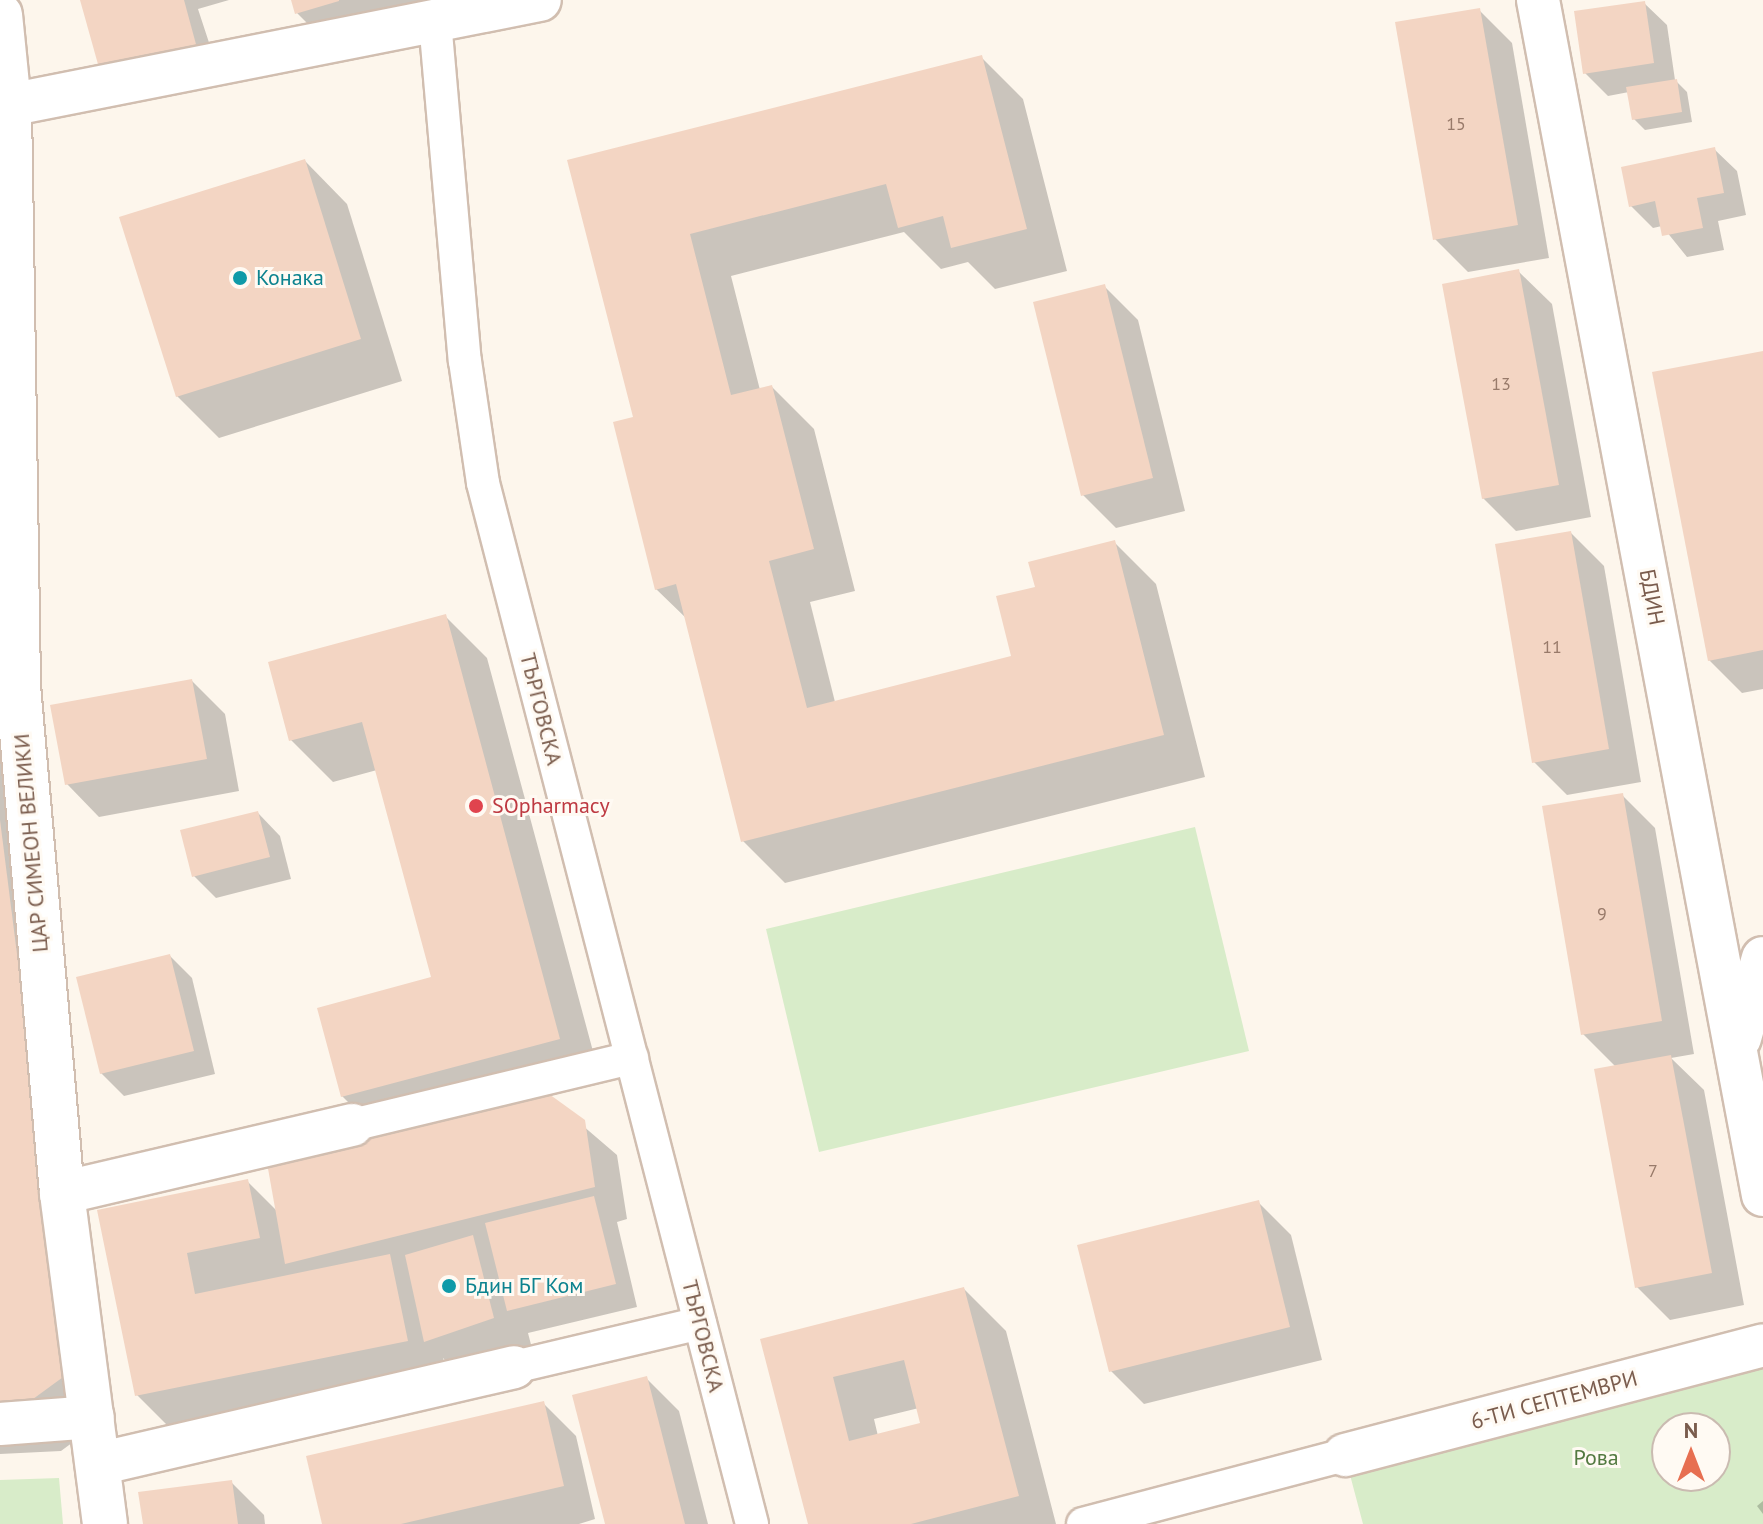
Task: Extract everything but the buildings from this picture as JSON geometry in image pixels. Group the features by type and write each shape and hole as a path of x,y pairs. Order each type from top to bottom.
{"street":[{"path":"5,106 540,0"},
{"name":"БДИН","path":"1538,0 1763,1195"},
{"name":"ЦАР СИМЕОН ВЕЛИКИ","path":"0,15 5,106 9,687 62,1193 105,1524"},
{"name":"ТЪРГОВСКА","path":"435,21 465,361 483,483 752,1524"},
{"path":"1737,1047 1763,958"},
{"path":"62,1193 632,1058"},
{"path":"98,1464 700,1323"},
{"name":"6-ТИ СЕПТЕМВРИ","path":"1345,1455 1763,1345"},
{"path":"0,1424 93,1417"},
{"path":"1083,1524 1345,1455"}],"green space":[{"path":"1195,827 1249,1051 819,1152 766,929"},
{"name":"Рова","path":"1763,1345 1763,1524 1363,1524 1345,1456"},
{"path":"59,1478 63,1524 0,1524 0,1480"}],"place":[{"name":"Конака","path":"240,278"},
{"name":"SOpharmacy","path":"476,806"},
{"name":"Бдин БГ Ком","path":"449,1286"}]}
